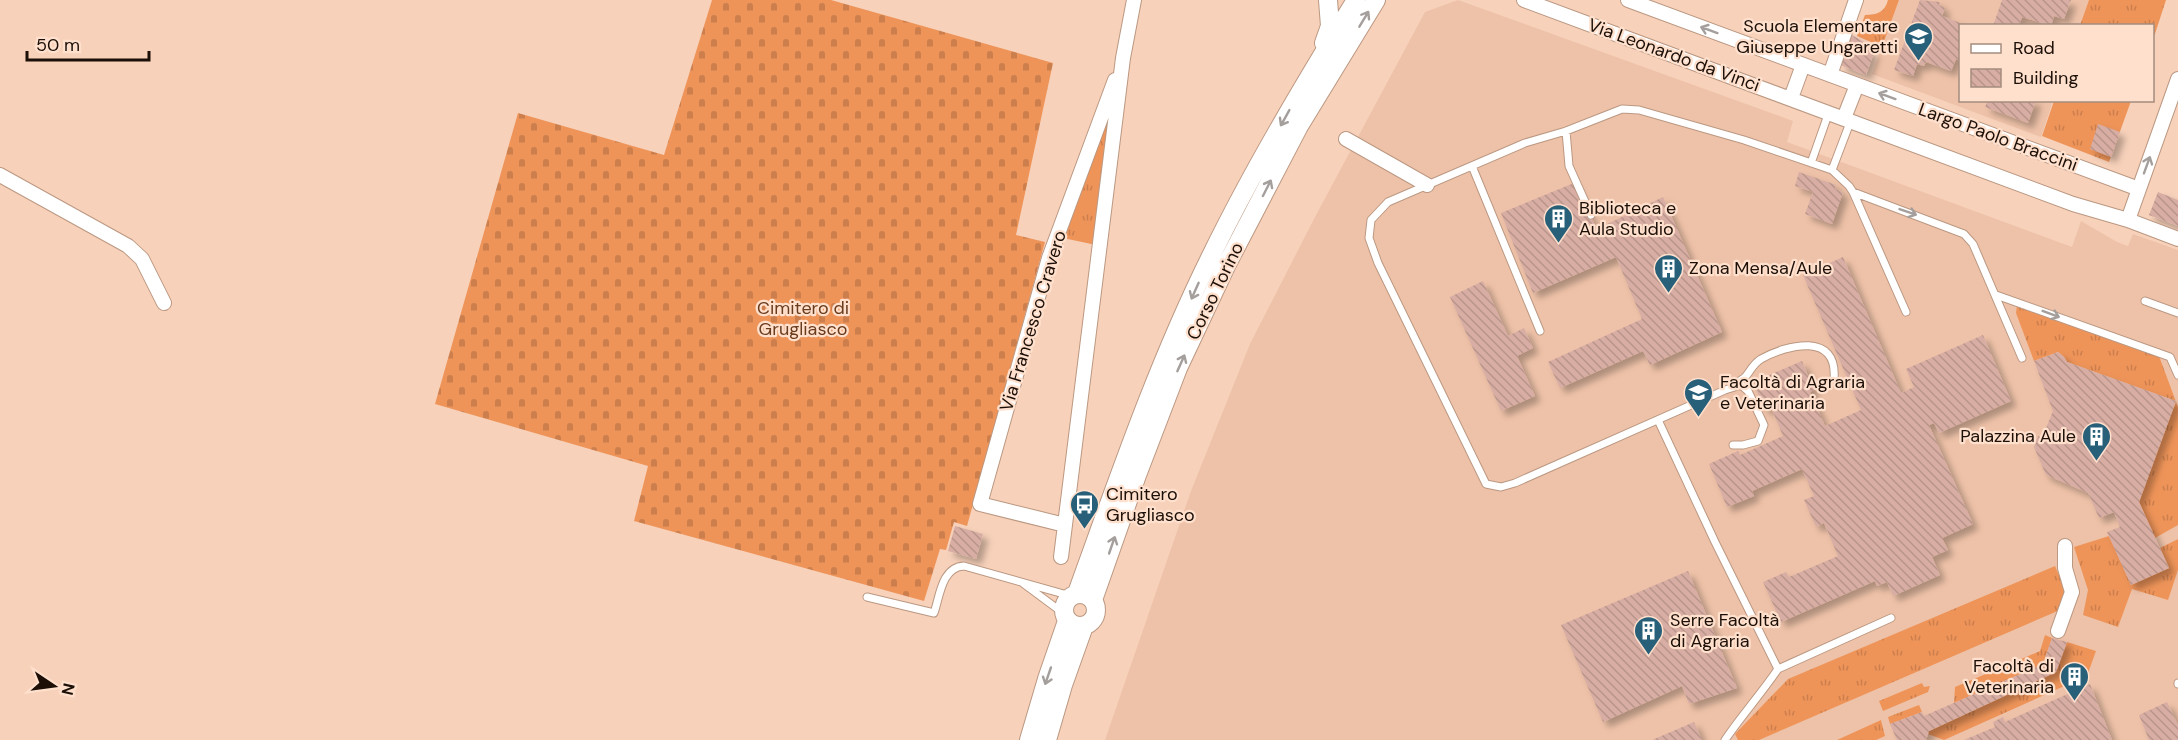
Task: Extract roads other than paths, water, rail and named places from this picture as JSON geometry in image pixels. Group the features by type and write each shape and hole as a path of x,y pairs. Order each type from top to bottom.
{"street":[{"name":"Via Francesco Cravero","path":"1061,557 1123,58 1134,0"},
{"path":"1315,67 1330,26 1328,0"},
{"name":"Corso Torino","path":"1080,596 1126,457 1164,359 1187,308 1216,246 1286,115 1356,0"},
{"name":"Corso Torino","path":"1047,740 1063,685 1072,620 1066,601 1080,596 1137,475 1178,368 1226,266 1299,126 1376,0"},
{"name":"Via Leonardo da Vinci","path":"1524,0 1791,98"},
{"name":"Via Leonardo da Vinci","path":"1628,0 1803,65"},
{"path":"1830,75 1856,0"},
{"name":"Via Francesco Cravero","path":"1065,525 980,504 1049,258 1123,58"},
{"path":"1791,98 1803,65"},
{"name":"Largo Paolo Braccini","path":"1803,65 2139,189"},
{"path":"2178,79 2128,220 2178,239"},
{"path":"1847,119 1857,85"},
{"name":"Largo Paolo Braccini","path":"1791,98 2073,204 2128,220"},
{"path":"1346,139 1427,185"},
{"path":"0,175 128,246 142,259 164,303"},
{"path":"2058,631 2072,592 2065,568 2065,546"},
{"name":"Corso Torino","path":"1072,620 1094,619 1096,614 1096,605 1080,596"},
{"name":"Corso Torino","path":"1029,740 1072,620"}],"lane":[{"path":"1834,379 1833,361 1824,350 1814,345 1797,347 1762,359 1749,369 1746,377 1725,390 1515,483 1501,487 1486,484 1377,263 1369,238 1371,220 1388,202 1525,143 1566,131 1622,109 1639,110 1744,140 1832,170 1850,186 1906,312"},
{"path":"1811,163 1829,112"},
{"path":"1832,170 1847,119"},
{"path":"1566,131 1569,165 1591,216"},
{"path":"1472,166 1540,331"},
{"path":"1853,192 1964,234 1973,244 2022,358"},
{"path":"1996,295 2170,357 2178,375"},
{"path":"2145,301 2178,313"},
{"path":"1725,390 1742,385 1748,392 1764,425 1758,441 1733,445"},
{"path":"1658,420 1778,669"},
{"path":"867,597 934,613 945,580 950,570 957,566 974,568 1080,596"},
{"path":"1019,581 1072,620"},
{"path":"1725,740 1778,669 1891,618"}],"place":[{"name":"Scuola Elementare Giuseppe Ungaretti","path":"1919,62"},
{"name":"Biblioteca e Aula Studio","path":"1558,244"},
{"name":"Zona Mensa/Aule","path":"1668,294"},
{"name":"Facoltà di Agraria e Veterinaria","path":"1699,418"},
{"name":"Palazzina Aule","path":"2097,462"},
{"name":"Cimitero Grugliasco","path":"1085,530"},
{"name":"Serre Facoltà di Agraria","path":"1649,656"},
{"name":"Facoltà di Veterinaria","path":"2075,702"}],"park label":[{"name":"Cimitero di Grugliasco","path":"803,318"}]}
